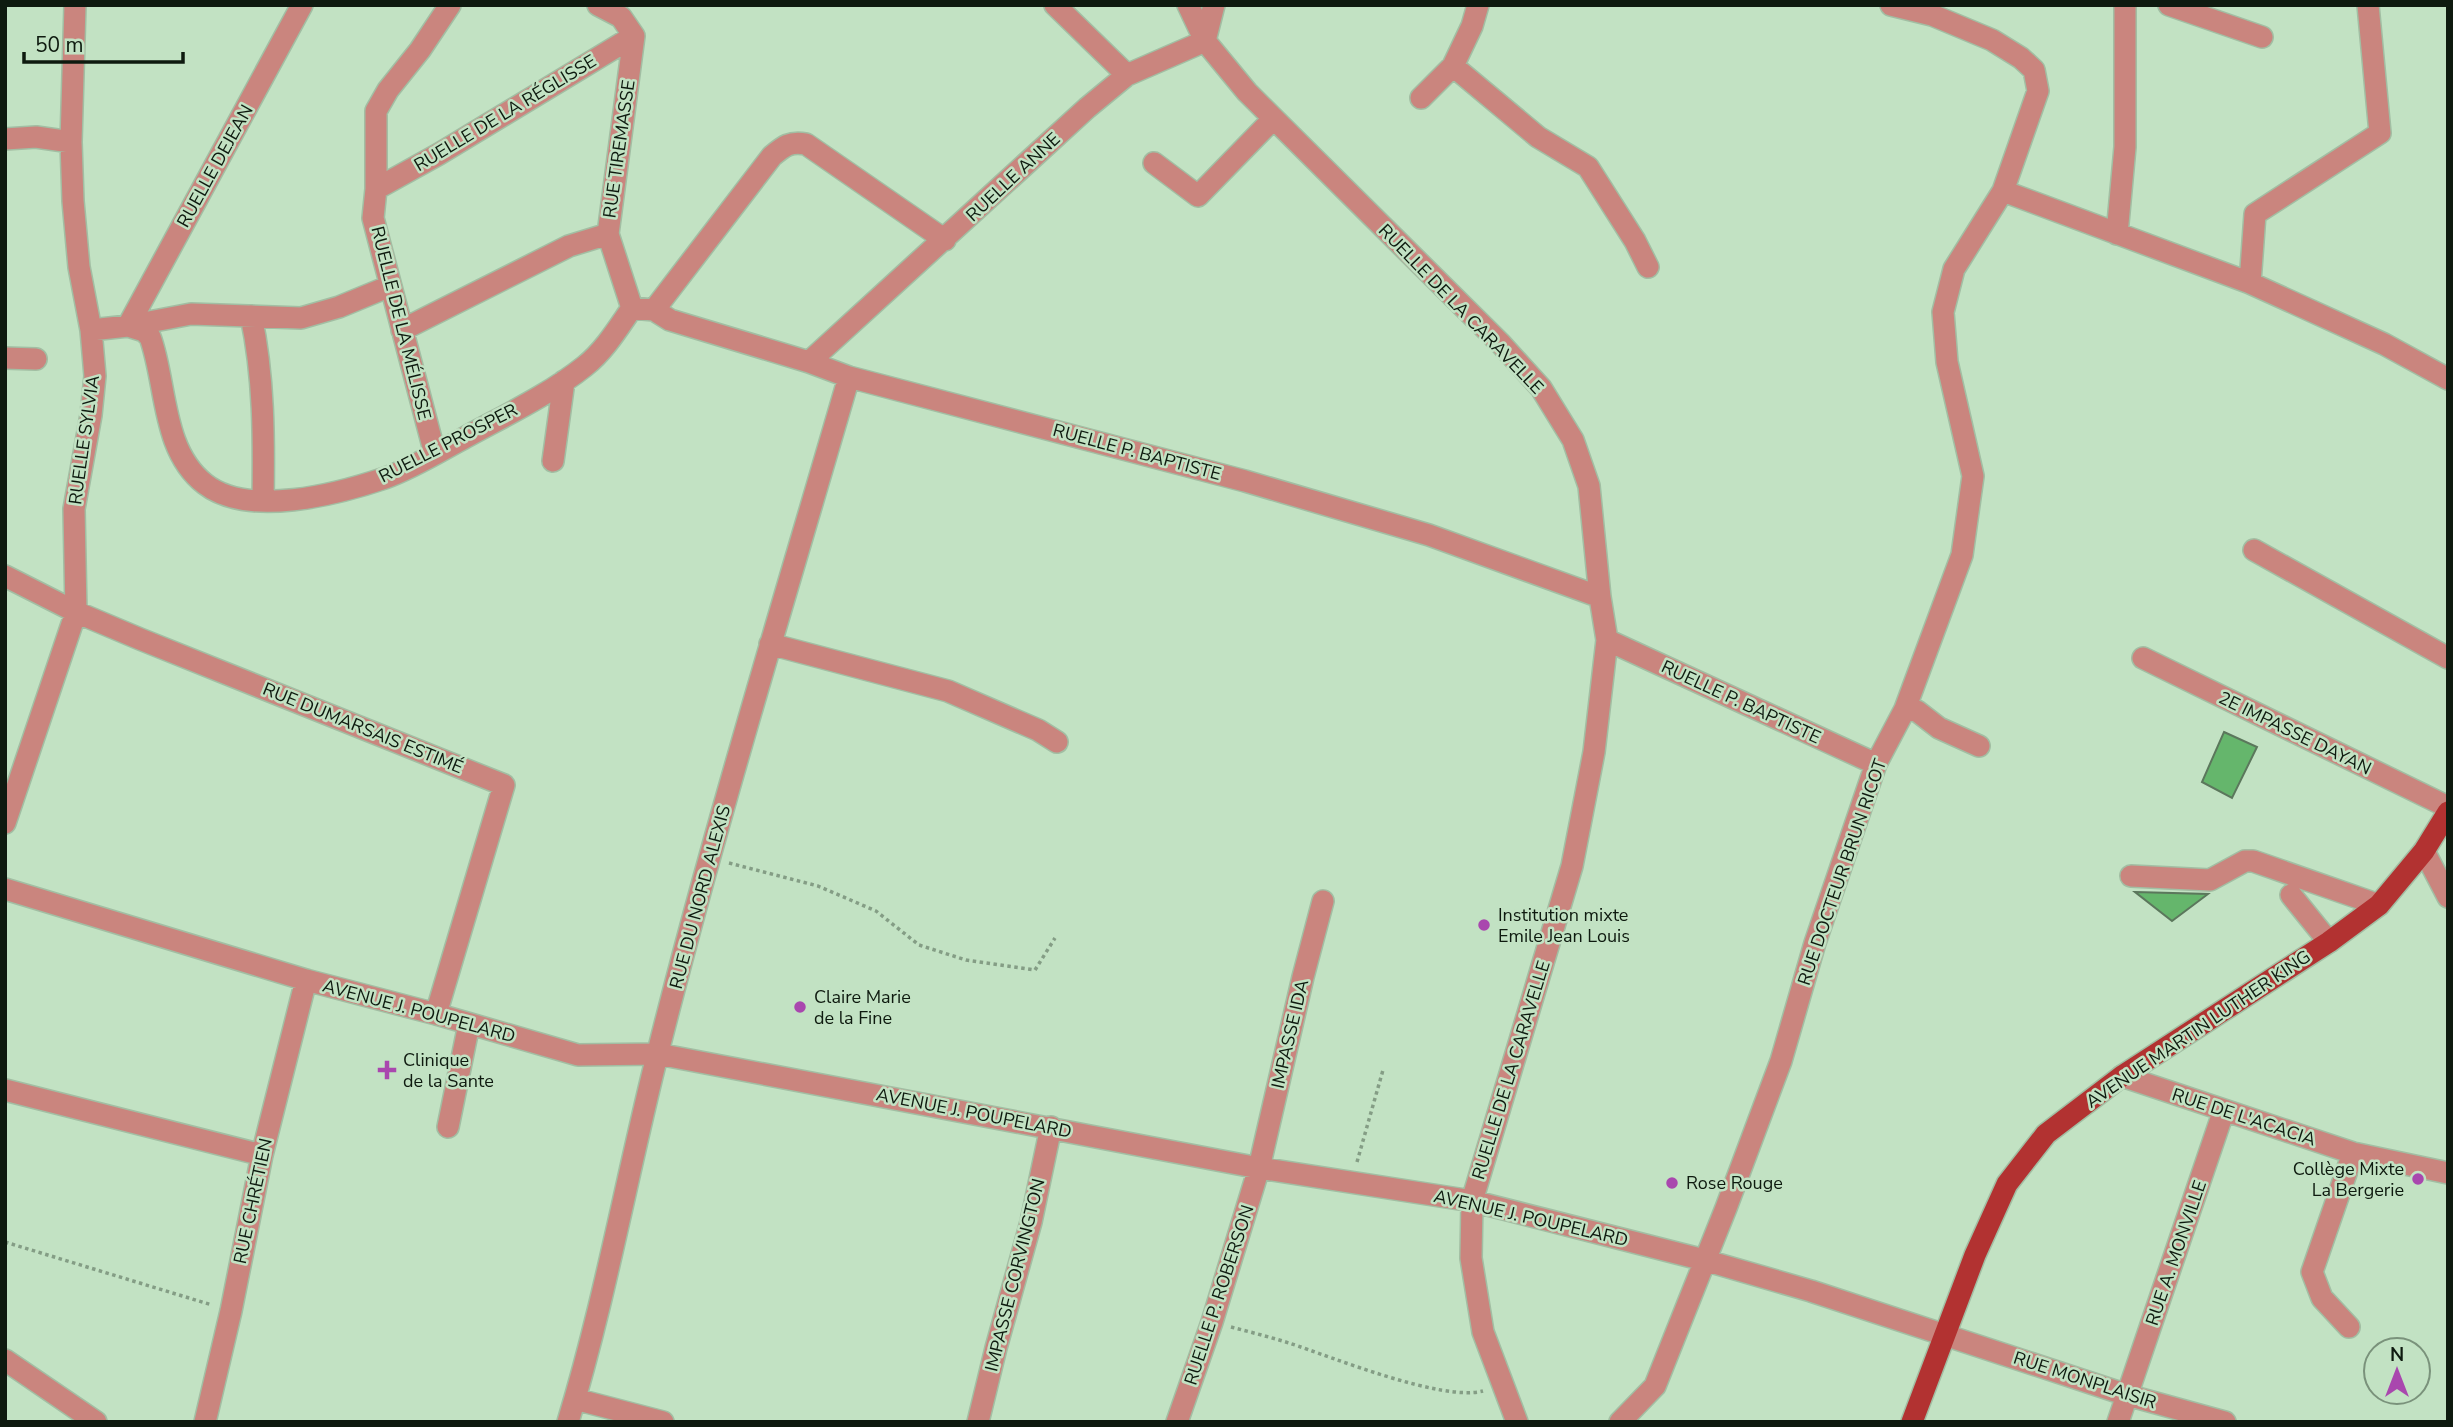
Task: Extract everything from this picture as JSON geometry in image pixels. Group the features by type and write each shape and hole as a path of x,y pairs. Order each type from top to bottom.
{"main road":[{"name":"AVENUE MARTIN LUTHER KING","path":"1912,1422 1975,1255 2007,1184 2046,1134 2122,1076 2329,942 2379,905 2424,851 2448,810"}],"street":[{"name":"RUELLE SYLVIA","path":"5,823 76,612 74,509 94,393 91,330 79,267 73,201 71,142 75,5"},
{"name":"RUELLE DEJEAN","path":"128,326 302,5"},
{"name":"RUELLE DE LA MÉLISSE","path":"435,454 373,218 376,189 376,111 388,90 420,50 450,5"},
{"path":"598,5 628,11 634,36"},
{"path":"1055,5 1127,75"},
{"name":"RUELLE DE LA CARAVELLE","path":"1188,5 1205,41 1247,92 1501,344 1541,388 1573,440 1589,486 1607,640 1594,752 1572,866 1472,1201"},
{"path":"1205,41 1214,5"},
{"path":"1421,98 1453,65 1472,26 1478,5"},
{"name":"RUE DOCTEUR BRUN RICOT","path":"1620,1422 1655,1387 1781,1061 1815,943 1875,764 1905,709 1962,555 1973,476 1947,362 1943,312 1954,269 2003,191 2038,91 2034,70 2021,58 1992,40 1932,15 1891,5"},
{"path":"2117,234 2125,147 2125,5"},
{"path":"2169,5 2262,37"},
{"path":"2250,283 2255,214 2380,133 2368,5"},
{"name":"RUELLE DE LA RÉGLISSE","path":"376,189 634,36"},
{"name":"RUE TIREMASSE","path":"632,308 608,234 634,36"},
{"name":"RUELLE ANNE","path":"809,362 1087,108 1127,75 1205,41"},
{"path":"1453,65 1538,137 1588,167 1635,241 1648,267"},
{"path":"1154,163 1198,196 1273,119"},
{"path":"5,139 36,137 71,142"},
{"path":"632,308 662,315 772,156 794,142 806,145 945,240"},
{"path":"2003,191 2250,283 2384,344 2448,379"},
{"path":"402,330 569,246 608,234"},
{"path":"91,330 191,314 301,318 338,307 390,286"},
{"name":"RUELLE PROSPER","path":"128,326 144,331 150,337 172,433 185,462 205,484 232,497 295,500 387,477 435,454 564,381 603,349 632,308"},
{"name":"RUELLE P. BAPTISTE","path":"662,315 849,377 1245,481 1429,535 1600,597"},
{"path":"251,316 257,344 261,390 264,451 262,500"},
{"path":"5,358 36,359"},
{"name":"RUE DU NORD ALEXIS","path":"568,1422 618,1228 658,1054 710,858 849,377"},
{"path":"553,461 564,381"},
{"path":"2254,550 2448,658"},
{"name":"RUE DUMARSAIS ESTIMÉ","path":"5,576 76,612 504,785 436,1013"},
{"name":"RUELLE P. BAPTISTE","path":"1607,640 1875,764"},
{"path":"770,644 948,691 1038,730 1057,742"},
{"name":"2E IMPASSE DAYAN","path":"2143,659 2448,810"},
{"path":"1905,709 1917,711 1939,728 1979,746"},
{"path":"2424,851 2448,897"},
{"path":"2131,876 2210,880 2245,861 2253,860 2379,905"},
{"name":"AVENUE J. POUPELARD","path":"5,889 306,980 436,1013 578,1055 658,1054 1259,1168 1472,1201 1704,1260 1946,1334"},
{"path":"2291,895 2329,942"},
{"name":"IMPASSE IDA","path":"1259,1168 1323,901"},
{"name":"RUE CHRÉTIEN","path":"205,1422 231,1311 262,1154 306,980"},
{"path":"448,1127 469,1024"},
{"name":"RUE DE L'ACACIA","path":"2122,1076 2353,1153 2448,1173"},
{"path":"5,1090 262,1154"},
{"name":"RUE A. MONVILLE","path":"2118,1422 2224,1110"},
{"name":"IMPASSE CORVINGTON","path":"978,1422 1031,1222 1051,1127"},
{"path":"2349,1327 2322,1298 2312,1272 2353,1153"},
{"name":"RUELLE P. ROBERSON","path":"1177,1422 1212,1322 1259,1168"},
{"path":"1472,1201 1471,1258 1483,1332 1517,1422"},
{"name":"RUE MONPLAISIR","path":"1946,1334 2127,1395 2225,1422"},
{"path":"5,1360 96,1422"},
{"path":"575,1399 663,1422"}],"path":[{"path":"710,858 818,886 876,911 919,946 966,960 1035,970 1055,938"},
{"path":"1352,1181 1383,1070"},
{"path":"5,1242 231,1311"},
{"path":"1212,1322 1422,1385 1469,1395 1504,1385"}],"building":[{"path":"2224,732 2257,747 2232,798 2202,782"},
{"path":"2135,892 2208,894 2172,921"}],"place":[{"name":"Institution mixte Emile Jean Louis","path":"1484,925"},
{"name":"Claire Marie de la Fine","path":"800,1007"},
{"name":"Clinique de la Sante","path":"387,1070"},
{"name":"Collège Mixte La Bergerie","path":"2418,1179"},
{"name":"Rose Rouge","path":"1672,1183"}]}
